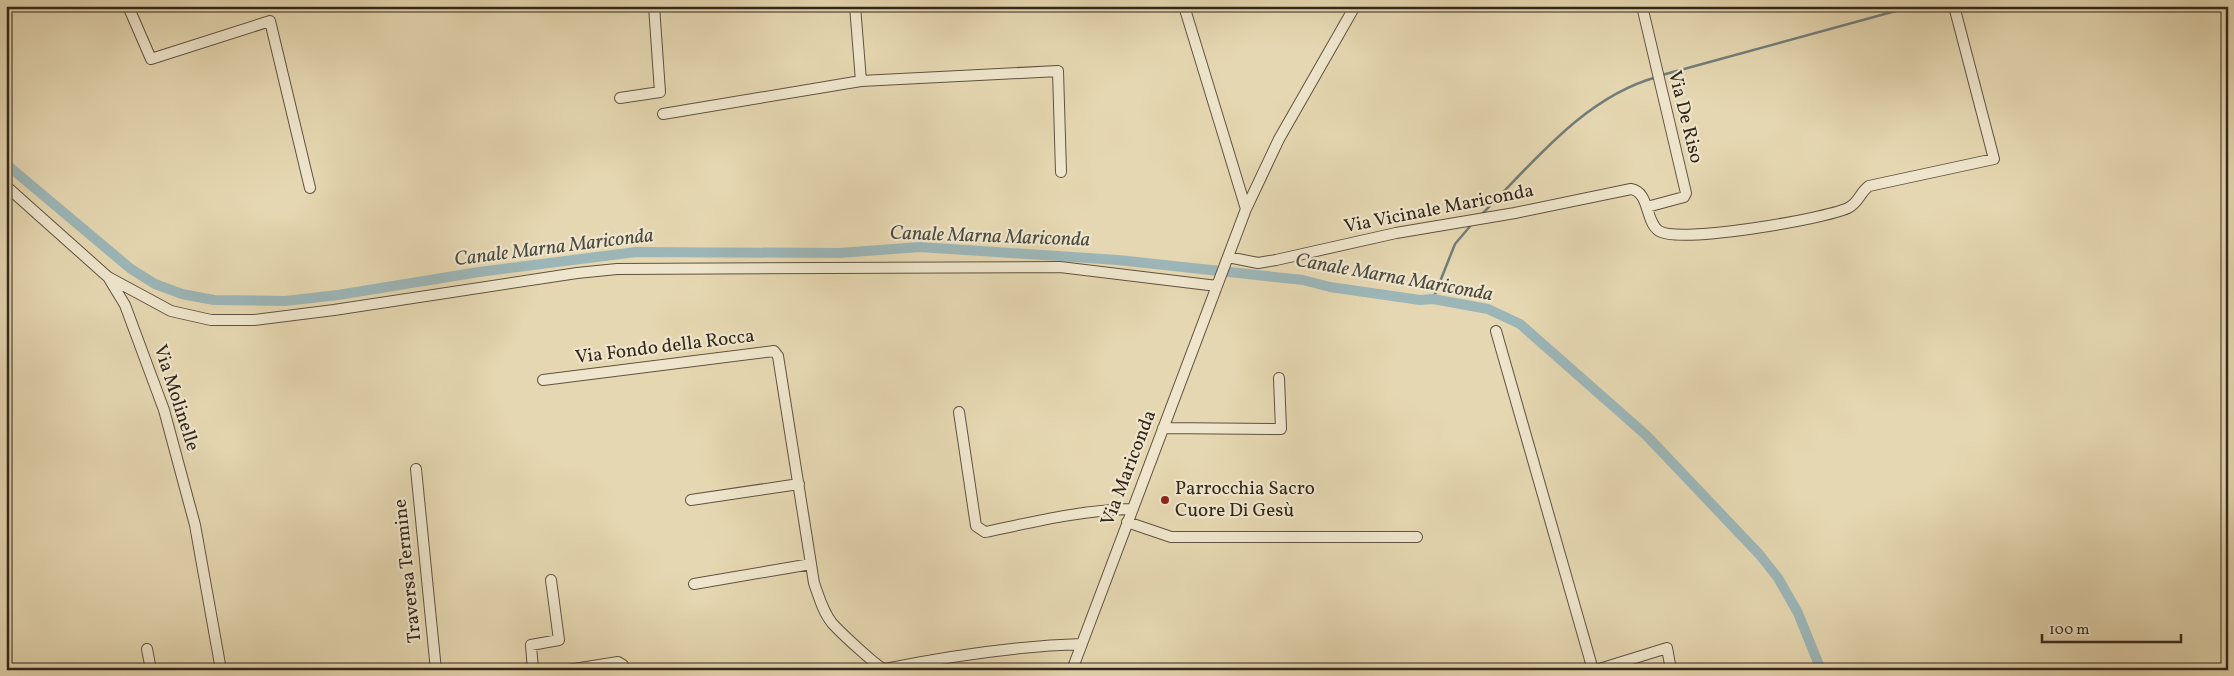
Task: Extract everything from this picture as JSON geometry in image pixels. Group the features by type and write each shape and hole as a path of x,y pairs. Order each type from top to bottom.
{"street":[{"path":"128,6 151,59 270,21 310,188"},
{"path":"620,98 660,92 654,6"},
{"path":"855,6 861,81"},
{"path":"1184,6 1246,209"},
{"name":"Via Mariconda","path":"1072,670 1246,209 1279,138 1355,6"},
{"name":"Via De Riso","path":"1642,6 1686,193 1679,200 1647,207"},
{"path":"1647,207 1656,229 1664,234 1714,234 1745,230 1848,208 1856,203 1864,189 1869,186 1994,159 1954,6"},
{"path":"663,114 861,81 1058,71 1061,172"},
{"name":"Via Molinelle","path":"6,186 108,276 125,305 164,410 195,525 221,670"},
{"name":"Via Vicinale Mariconda","path":"1227,261 1258,263 1276,260 1396,233 1469,221 1630,189 1636,190 1647,207"},
{"path":"108,276 171,311 211,320 254,320 334,310 577,272 617,269 1060,267 1219,282"},
{"path":"1496,331 1594,670 1667,648 1671,670"},
{"name":"Via Fondo della Rocca","path":"543,380 774,351 778,356 814,583 824,609 832,623 870,660 886,669 934,659 1037,646 1082,644"},
{"path":"1163,428 1281,429 1279,378"},
{"path":"959,412 976,526 981,530 985,532 1102,511 1132,510"},
{"name":"Traversa Termine","path":"416,469 436,670"},
{"path":"691,500 799,484"},
{"path":"1127,522 1171,537 1417,537"},
{"path":"694,584 812,564"},
{"path":"533,670 531,645 559,640 552,580"},
{"path":"147,649 151,670"},
{"path":"568,670 618,662 623,665 624,670"}],"waterway":[{"path":"1662,75 1914,6"},
{"path":"1481,215 1540,154 1583,116 1606,100 1631,87 1657,77"},
{"name":"Canale Marna Mariconda","path":"6,164 131,269 155,284 182,294 214,300 285,301 338,295 479,272 636,252 840,253 920,247 1118,260 1303,280 1330,287 1420,300 1433,299 1488,309 1520,324 1646,435 1759,554 1778,578 1798,613 1821,670"},
{"path":"1433,299 1455,244 1472,224"}],"place":[{"name":"Parrocchia Sacro Cuore Di Gesù","path":"1165,500"}]}
